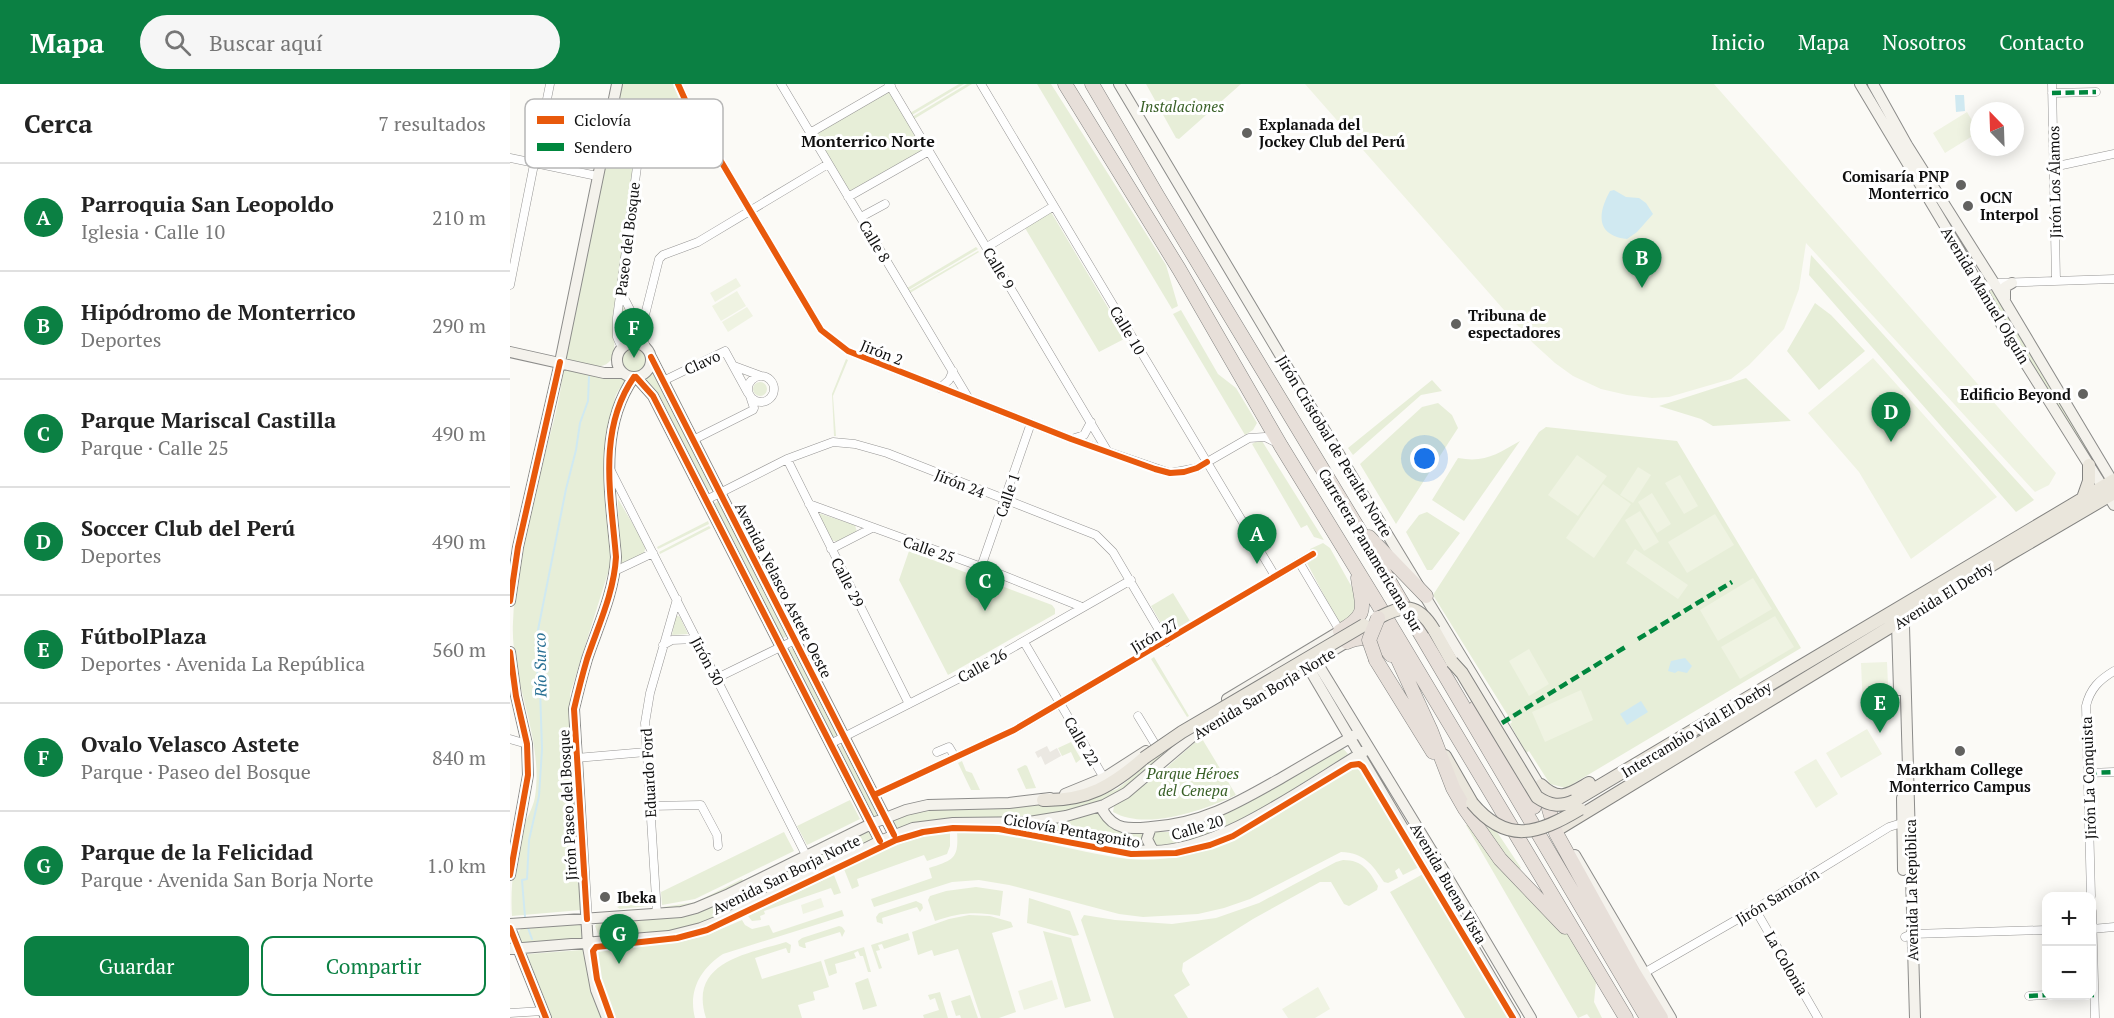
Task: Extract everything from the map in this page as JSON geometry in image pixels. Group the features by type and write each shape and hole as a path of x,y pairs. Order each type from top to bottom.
{"highway":[{"name":"Carretera Panamericana Sur","path":"1065,84 1179,269 1281,446 1626,1018"},
{"name":"Carretera Panamericana Sur","path":"1092,84 1358,528 1647,1018"},
{"path":"1358,528 1426,596"},
{"path":"1344,637 1360,615 1363,602 1353,563"},
{"path":"1376,601 1378,615 1431,731 1450,780"},
{"path":"1378,618 1369,640 1372,651 1442,766 1465,809 1500,859 1580,941"},
{"path":"1344,637 1363,638 1380,643 1404,674"},
{"path":"1452,662 1488,729 1538,813 1557,851 1562,872"},
{"path":"1549,809 1556,833 1661,1018"},
{"path":"1600,974 1604,997 1615,1018"}],"main road":[{"path":"2083,498 2089,481 2089,465"},
{"name":"Avenida El Derby","path":"1773,699 1902,621 2041,530 2083,498 2111,489"},
{"name":"Avenida El Derby","path":"1818,656 2111,489"},
{"path":"1043,800 1064,801 1087,796 1120,777 1192,726 1378,618 1397,608 1407,608 1420,612 1429,620 1452,662 1462,673 1537,797 1553,805 1577,805"},
{"path":"1541,785 1554,796 1566,795 1781,670 1818,656"},
{"name":"Intercambio Vial El Derby","path":"1577,805 1818,656"},
{"path":"1431,731 1472,803 1491,822 1503,829 1518,831 1546,828 1577,805 1743,710 1773,699"},
{"path":"1560,828 1639,778 1773,699"}],"street":[{"path":"547,99 550,84"},
{"path":"614,99 617,84"},
{"name":"Jirón 2","path":"678,84 685,99"},
{"name":"Calle 8","path":"781,84 969,399"},
{"name":"Calle 10","path":"981,84 1275,576"},
{"name":"Jirón Cristobal de Peralta Norte","path":"1119,84 1541,785 1549,809 1671,1018"},
{"name":"Avenida Manuel Olguín","path":"1860,84 1994,283 2111,489"},
{"name":"Avenida Manuel Olguín","path":"1873,84 1903,148 1982,290 2089,465 2111,489"},
{"name":"Jirón Los Álamos","path":"2052,84 2056,281"},
{"path":"810,133 890,85"},
{"name":"Calle 9","path":"890,85 1108,452"},
{"path":"2052,93 2096,92"},
{"path":"848,197 929,151"},
{"path":"2053,167 2114,154"},
{"path":"510,158 525,160"},
{"path":"591,370 606,368 641,331 659,259 663,255 698,242 828,164"},
{"name":"Jirón 2","path":"723,165 821,330 848,351 1071,439 1170,473 1197,468 1249,438 1266,437 1281,446"},
{"path":"510,285 533,168"},
{"path":"561,168 597,176"},
{"path":"510,600 518,547 560,362 599,168"},
{"name":"Paseo del Bosque","path":"622,350 617,337 637,168"},
{"path":"861,218 885,204"},
{"path":"987,247 1054,206"},
{"path":"1982,290 1994,283 2114,279"},
{"path":"2006,303 2005,287 2012,283"},
{"path":"510,352 604,373 623,373 635,377 646,372 649,368 648,352 641,331 621,291"},
{"path":"623,373 617,364 622,350 638,344 648,352"},
{"name":"Clavo","path":"663,381 725,351 749,395 754,408 749,413 693,440"},
{"name":"Avenida Velasco Astete Oeste","path":"648,352 894,835"},
{"name":"Clavo","path":"734,366 763,377"},
{"path":"940,388 949,380 953,371"},
{"name":"Avenida Velasco Astete Oeste","path":"635,377 653,396 880,841"},
{"name":"Jirón Paseo del Bosque","path":"606,1018 591,970 574,709 615,572 616,557 609,466 614,418 625,388 635,377"},
{"path":"763,377 772,384 772,396 762,402 749,395 751,381 763,377"},
{"path":"625,388 631,385 645,385"},
{"path":"1071,439 1084,435 1091,422"},
{"name":"Calle 1","path":"981,567 1031,423"},
{"name":"Jirón 24","path":"706,500 787,459 833,442 855,444 887,453 1096,535 1113,552 1131,579 1166,642"},
{"name":"Calle 29","path":"787,459 909,704"},
{"name":"Jirón 30","path":"609,466 806,855"},
{"name":"Calle 25","path":"809,504 1082,607"},
{"path":"831,549 872,528"},
{"path":"615,572 653,553"},
{"name":"Jirón 27","path":"874,795 1014,730 1313,554"},
{"path":"1299,562 1344,637"},
{"name":"Calle 26","path":"830,744 1024,642 1131,579"},
{"name":"Eduardo Ford","path":"657,915 645,723 650,693 677,599"},
{"path":"1059,600 1062,608 1059,620"},
{"name":"Avenida La República","path":"1902,621 1904,626 1908,935 1907,1018"},
{"name":"Avenida San Borja Norte","path":"510,926 681,912 696,908 731,892 884,815 928,805 1043,800 1076,791 1104,778 1305,652 1344,637"},
{"name":"Avenida San Borja Norte","path":"514,949 669,936 701,928 741,911 894,835 933,825 1029,822 1066,816 1104,804 1126,793 1199,731 1311,663 1344,637"},
{"path":"663,645 672,640 696,639"},
{"path":"717,678 795,640"},
{"name":"Calle 22","path":"1024,642 1104,778"},
{"path":"510,652 516,696 527,744 528,775 510,874"},
{"name":"Avenida Buena Vista","path":"1305,652 1350,738 1515,1018"},
{"name":"Avenida Buena Vista","path":"1311,663 1370,748 1531,1018"},
{"name":"Jirón La Conquista","path":"2091,892 2087,702 2095,685 2114,671"},
{"path":"1138,716 1155,744"},
{"name":"Calle 20","path":"1104,804 1104,811 1114,825 1132,829 1176,825 1214,814 1243,800 1360,732"},
{"path":"510,739 527,744"},
{"path":"937,752 949,747 955,757"},
{"name":"Calle 20","path":"993,824 1107,846 1153,851 1183,848 1221,835 1288,798 1370,748"},
{"path":"576,758 646,752"},
{"path":"2088,773 2114,772"},
{"path":"650,807 701,805 717,835 718,846"},
{"name":"Jirón Santorín","path":"1644,973 1755,909 1889,827 1906,822"},
{"path":"1151,827 1147,839 1153,851"},
{"path":"825,846 834,864"},
{"path":"731,892 741,911"},
{"name":"La Colonia","path":"1755,909 1818,1018"},
{"path":"510,926 514,949 545,1015 510,1013"},
{"path":"2096,929 2114,927"},
{"path":"1908,935 2042,930"},
{"name":"Avenida La República","path":"1908,935 1915,1018"},
{"path":"2029,996 2042,995"},
{"path":"2093,1000 2095,1018"}],"green space":[{"path":"620,84 675,84 680,99 618,99"},
{"path":"959,84 964,84 912,115 910,113"},
{"path":"967,84 972,84 914,119 912,117"},
{"path":"1037,84 1051,84 1166,265 1178,306 1172,309"},
{"name":"Instalaciones","path":"1146,84 1241,84 1179,139 1176,138"},
{"path":"1305,84 1714,84 2056,473 2049,485 2035,492 1806,243 1799,289 1784,329 1749,365 1731,379 1669,397 1652,398 1601,389 1573,376 1533,343"},
{"path":"888,88 923,150 848,193 813,134"},
{"path":"1967,112 1970,117 1970,138 1945,153 1933,133"},
{"path":"605,168 634,168 616,291 614,355 605,365 599,366 565,360"},
{"path":"1051,212 1126,338 1099,352 1025,228"},
{"path":"976,247 978,249 909,290 907,288"},
{"path":"979,252 910,293 909,291"},
{"path":"1811,255 2034,500 2016,512 1809,275"},
{"path":"736,278 741,286 715,302 710,293"},
{"path":"1992,290 2089,450 2086,453 1989,292"},
{"path":"737,291 746,306 721,321 712,306"},
{"path":"1815,303 1831,315 1865,351 1819,390 1787,351"},
{"path":"623,306 635,327 634,335 625,341 619,335"},
{"path":"747,307 753,316 728,332 722,322"},
{"path":"1181,310 1218,374 1236,388 1257,423 1253,430 1245,435 1173,314"},
{"path":"634,347 639,348 645,354 645,364 639,370 634,371 629,370 623,364 622,359 623,354 629,348"},
{"path":"1873,358 1997,497 1911,559 1859,472 1808,413"},
{"path":"846,359 848,360 833,396 836,436 834,436 832,394"},
{"path":"563,368 614,374 629,382 619,389 615,397 606,455 612,560 570,694 581,910 512,916 515,862 522,831 534,801 537,775 531,731 513,644 514,601 524,539 556,413"},
{"path":"654,368 714,486 712,490 704,491 641,379 647,377"},
{"path":"1746,378 1791,421 1713,426 1701,419 1659,406"},
{"path":"1432,380 1442,391 1421,395 1353,455 1348,448"},
{"path":"760,382 765,384 767,389 765,394 760,396 755,394 753,389 755,384"},
{"path":"1438,403 1452,415 1458,428 1396,524 1360,464 1422,407"},
{"path":"1546,427 1677,441 1801,648 1566,788 1550,784 1529,751 1526,753 1510,724 1512,722 1433,595 1539,432"},
{"path":"1259,440 1262,441 1324,540 1314,537 1307,525 1301,528 1252,444"},
{"path":"1520,441 1464,521 1432,500 1458,458 1483,458"},
{"path":"1577,455 1607,476 1578,516 1548,495"},
{"path":"1638,467 1651,475 1633,503 1620,495"},
{"path":"1680,475 1698,506 1684,514 1665,483"},
{"path":"1603,484 1631,504 1594,558 1566,538"},
{"path":"1652,493 1671,524 1657,533 1638,502"},
{"path":"618,499 646,546 644,553 621,564 619,563"},
{"path":"718,501 722,503 788,633 784,638 780,637 714,504"},
{"path":"1640,511 1659,542 1644,551 1625,520"},
{"path":"1427,512 1460,533 1432,570 1427,570 1406,532 1419,515"},
{"path":"818,513 855,525 857,532 838,542 831,540"},
{"path":"1715,514 1734,545 1687,573 1668,542"},
{"path":"708,521 709,524 658,549 657,547"},
{"path":"709,526 711,528 660,554 659,552"},
{"path":"1323,543 1330,548 1358,598 1357,612 1339,624 1306,561 1313,556 1310,549"},
{"path":"1635,549 1688,585 1678,599 1626,563"},
{"path":"909,551 1052,605 1055,614 948,675 899,580"},
{"path":"1753,578 1772,609 1718,641 1700,610"},
{"path":"1173,593 1190,621 1167,634 1151,606"},
{"path":"676,615 680,617 688,634 672,635"},
{"path":"1775,616 1794,647 1740,679 1721,647"},
{"path":"792,648 797,649 838,730 837,735 833,737 829,735 788,653"},
{"path":"1529,649 1549,684 1529,696 1509,661"},
{"path":"1154,657 1189,716 1187,717 1151,659"},
{"path":"1887,662 1889,708 1863,710 1861,663"},
{"path":"1581,690 1593,720 1545,742 1532,712"},
{"path":"1867,729 1882,754 1841,778 1826,753"},
{"name":"Parque Héroes del Cenepa","path":"1201,737 1236,795 1192,812 1158,819 1126,817 1113,812 1114,806 1156,777"},
{"path":"1071,742 1081,759 1076,763 1071,752 1062,756 1058,748"},
{"path":"842,745 846,746 880,815 873,818 837,751"},
{"path":"1341,746 1348,754 1250,817 1184,844 1154,847 1099,842 1037,829 1035,824 1101,811 1129,832 1171,832 1214,820"},
{"path":"1168,748 1126,790 1105,801 1056,815 899,830 894,827 892,821 896,816 925,809 989,804 1074,804 1117,789"},
{"path":"1816,759 1838,794 1816,808 1794,772"},
{"path":"962,761 966,771 972,773 980,790 971,790 958,763"},
{"path":"1025,765 1036,788 1026,789 1017,769"},
{"path":"1357,767 1361,769 1419,867 1403,875 1399,868 1395,871 1398,878 1388,883 1384,882 1362,857 1341,852 1250,899 1198,914 1143,917 1119,914 1009,885 979,880 952,882 874,907 871,899 932,878 929,868 953,857 957,848 957,832 1021,838 1128,859 1151,860 1174,857 1207,850 1237,838"},
{"path":"850,800 860,819 807,845 797,826"},
{"path":"1475,816 1487,827 1497,832 1521,868 1515,872"},
{"path":"1469,824 1569,935 1596,982 1594,1002 1602,1018 1590,1018 1587,1014 1578,1018 1466,825"},
{"path":"866,830 870,831 873,836 871,841 838,857 833,855 831,851 833,847"},
{"path":"784,832 794,851 695,899 662,905 661,892"},
{"path":"950,832 950,846 947,854 927,861 924,855 857,879 859,886 852,889 844,869 909,841"},
{"path":"820,853 826,854 828,859 826,864 747,903 742,902 740,892"},
{"path":"1343,860 1356,862 1365,867 1378,886 1377,890 1349,906 1344,904 1331,882 1320,882 1253,919 1183,963 1182,971 1190,985 1174,995 1188,1018 1114,1018 1081,920 1084,915 1115,920 1172,924 1216,918 1259,903"},
{"path":"1423,874 1509,1018 1465,1018 1390,892"},
{"path":"834,875 841,893 834,895 831,888 764,911 765,914 760,916 761,920 752,921 748,916"},
{"path":"742,879 744,883 697,906 664,909 663,907 696,902"},
{"path":"976,887 1003,891 1000,916 967,914 935,921 928,900 930,896 946,891"},
{"path":"648,897 649,906 620,909 617,907 642,898"},
{"path":"821,898 824,907 803,914 801,905"},
{"path":"1029,898 1070,911 1079,935 1074,936 1027,923"},
{"path":"731,900 733,910 714,919 673,932 599,937 595,926 598,922"},
{"path":"916,901 922,904 923,908 920,912 917,907 882,918 883,924 877,922 876,917 879,913"},
{"path":"842,910 844,916 723,954 708,967 698,982 693,999 695,1018 551,1018 527,955 675,943 705,936 742,920 752,929 769,925 773,933"},
{"path":"969,915 990,916 1011,922 1013,927 992,933 1016,1012 999,1018 981,1018 958,949 934,956 932,950 918,955 912,932 949,919"},
{"path":"581,924 584,936 582,938 524,944 519,939 518,932 521,929"},
{"path":"839,926 845,931 842,937 840,932 805,943 806,948 799,946 798,941 802,938"},
{"path":"1043,931 1071,938 1091,1001 1065,1008"},
{"path":"908,933 910,940 884,949 882,944 878,945 880,950 876,951 882,968 879,969 871,945"},
{"path":"786,942 791,945 790,953 786,948 755,958 762,979 821,961 829,987 813,992 815,1000 798,1005 802,1018 706,1018 703,999 705,984 713,973 725,963 739,957"},
{"path":"864,947 871,972 868,972 863,956 860,956 858,951 854,953 856,958 835,964 837,973 829,976 824,960"},
{"path":"868,978 877,1006 863,1010 855,983"},
{"path":"1052,980 1058,999 1024,1010 1018,991"},
{"path":"1318,987 1330,1009 1315,1018 1288,1018 1282,1009"},
{"path":"940,992 948,1018 924,1018 923,1015 939,1010 935,998 930,1000 928,995"},
{"path":"970,995 978,1018 956,1016 951,1001"}],"shaded area":[{"path":"1047,746 1050,752 1057,748 1061,756 1045,765 1041,756 1038,758 1035,752"}],"water":[{"path":"1955,95 1964,95 1965,111 1956,112"},
{"path":"1614,190 1626,197 1639,198 1646,203 1653,214 1637,232 1627,239 1609,233 1602,222 1606,199 1610,191"},
{"path":"1685,658 1692,666 1687,673 1668,671 1671,661"},
{"path":"1641,701 1648,712 1627,725 1620,714"}],"waterway":[{"name":"Río Surco","path":"525,917 522,880 527,879 529,840 539,796 542,749 540,688 537,670 538,630 580,423 588,401 589,377"},
{"name":"Río Surco","path":"528,928 532,939"}],"marked path":[{"path":"2052,93 2096,92"},
{"path":"1638,639 1732,582"},
{"path":"1502,723 1627,646"},
{"path":"2088,773 2114,772"},
{"path":"2029,996 2042,995"}],"cycle path":[{"path":"678,84 685,99"},
{"path":"723,165 821,330 848,351 1071,439 1155,469 1170,473 1184,472 1207,462"},
{"path":"651,357 894,835"},
{"path":"510,601 518,547 560,362"},
{"path":"587,919 574,709 615,570 609,464 611,441 622,397 634,377"},
{"path":"636,377 653,396 880,841"},
{"path":"874,795 1014,730 1313,554"},
{"path":"510,652 516,696 527,744 528,775 510,875"},
{"name":"Ciclovía Pentagonito","path":"611,1018 597,979 593,951 596,947 677,938 707,930 896,840 923,832 953,828 999,829 1131,854 1176,853 1210,845 1233,836 1351,765 1359,764 1363,767 1513,1018"},
{"path":"510,928 546,1018"}],"place":[{"name":"Explanada del Jockey Club del Perú","path":"1247,133"},
{"name":"Comisaría PNP Monterrico","path":"1961,185"},
{"name":"OCN Interpol","path":"1968,206"},
{"name":"Hipódromo de Monterrico","path":"1642,288"},
{"name":"Tribuna de espectadores","path":"1456,324"},
{"name":"Ovalo Velasco Astete","path":"634,358"},
{"name":"Edificio Beyond","path":"2083,394"},
{"name":"Soccer Club del Perú","path":"1891,442"},
{"name":"Parroquia San Leopoldo","path":"1257,564"},
{"name":"Parque Mariscal Castilla","path":"985,611"},
{"name":"FútbolPlaza","path":"1880,733"},
{"name":"Markham College Monterrico Campus","path":"1960,751"},
{"name":"Ibeka","path":"605,897"},
{"name":"Parque de la Felicidad","path":"619,964"}],"district":[{"name":"Monterrico Norte","path":"868,141"}]}
